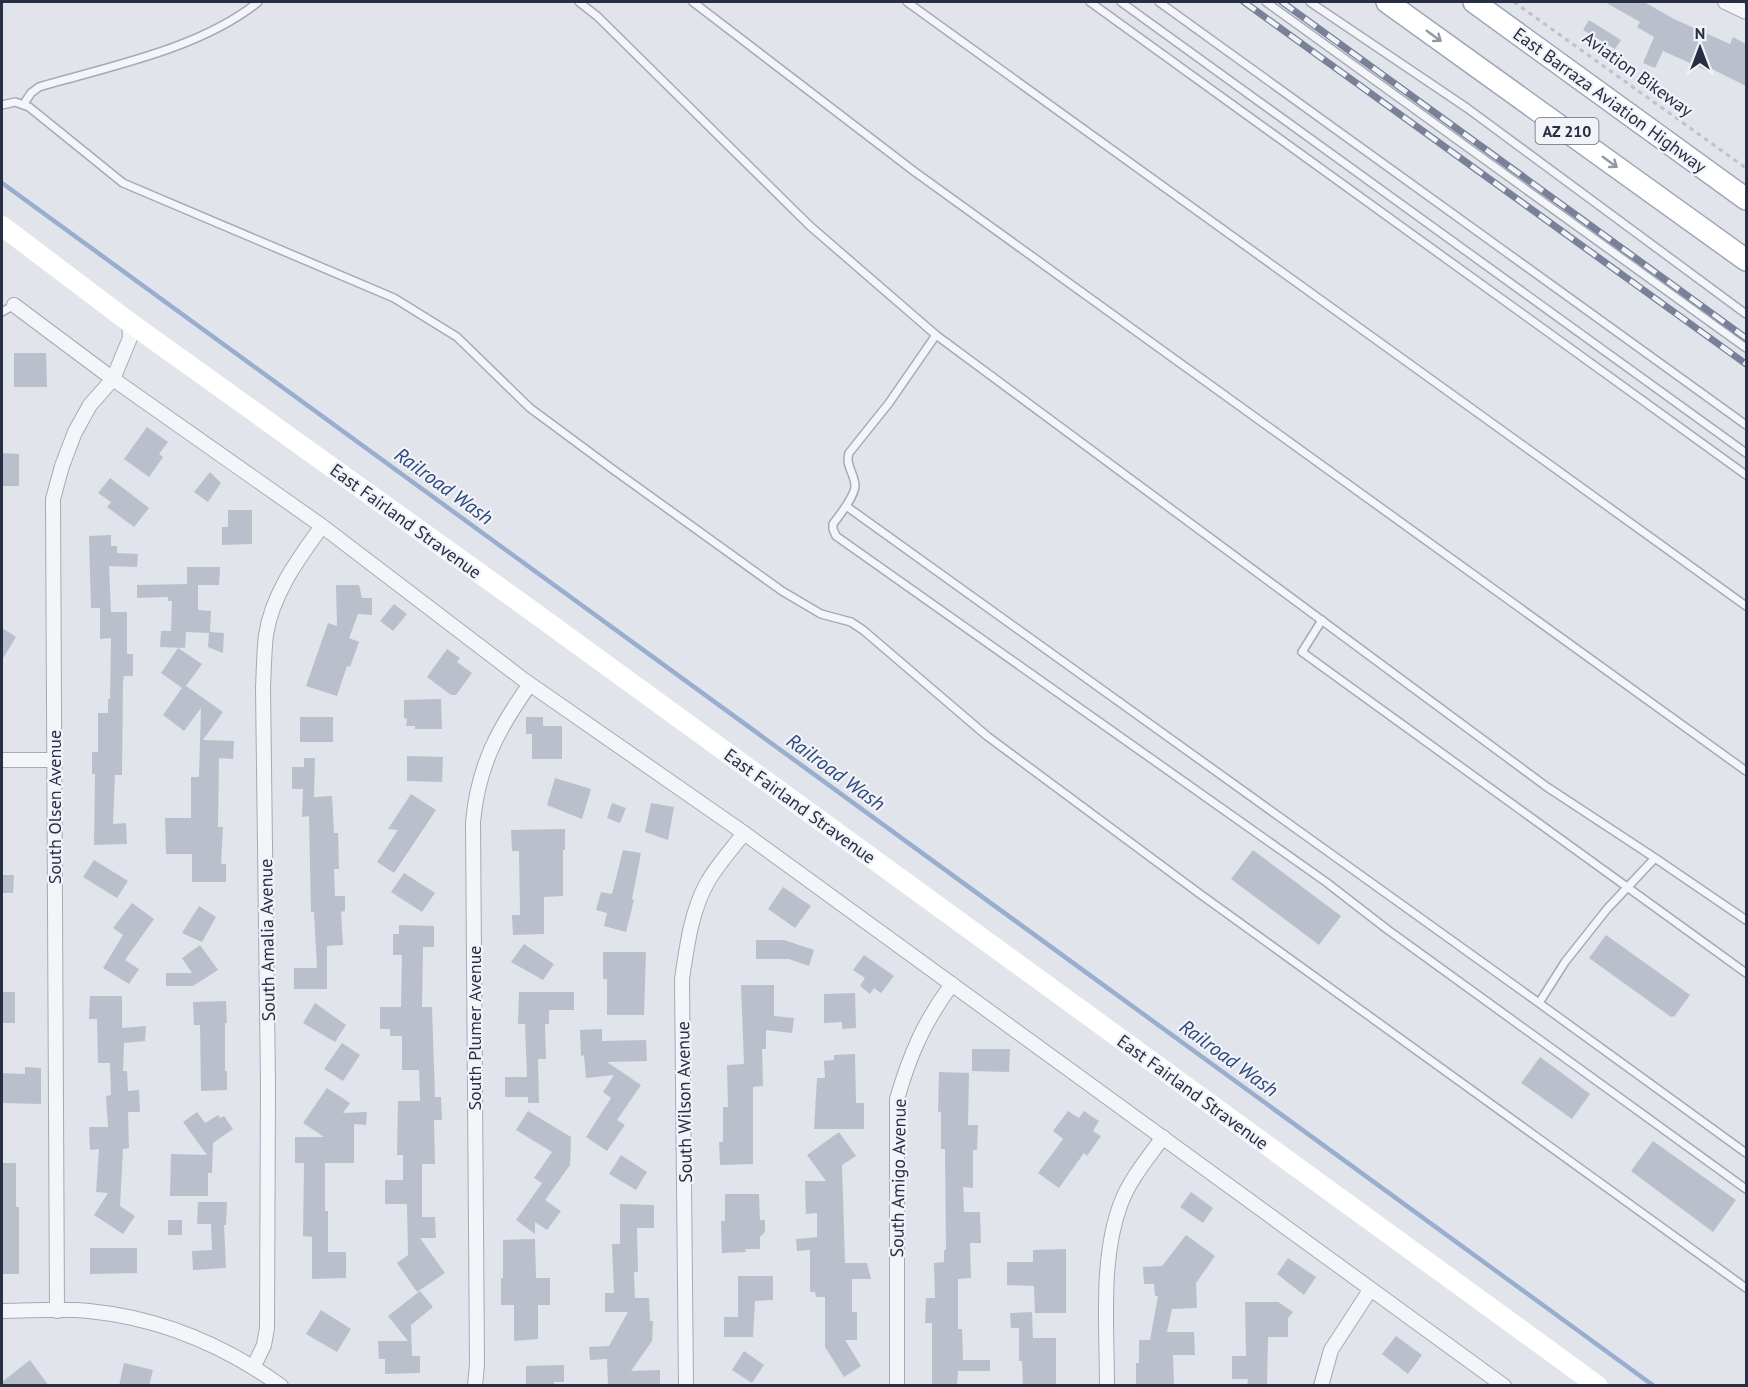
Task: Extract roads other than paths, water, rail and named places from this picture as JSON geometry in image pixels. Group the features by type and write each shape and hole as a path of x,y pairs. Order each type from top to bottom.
{"main road":[{"name":"AZ 210","path":"1387,2 1746,260"},
{"name":"East Barraza Aviation Highway","path":"1474,2 1746,199"}],"street":[{"path":"1725,2 1746,12"},
{"name":"East Fairland Stravenue","path":"2,226 129,322 521,603 1598,1386"},
{"path":"8,308 322,526 530,684 744,833 1504,1386"},
{"name":"South Olsen Avenue","path":"57,1311 53,499 75,432 90,405 113,379 130,338 129,322"},
{"name":"South Amalia Avenue","path":"254,1366 264,1345 267,1328 268,1085 263,687 266,634 281,591 299,558 322,526"},
{"name":"South Plumer Avenue","path":"475,1386 477,1364 473,822 475,797 489,752 508,715 530,684"},
{"path":"2,760 54,760"},
{"name":"South Wilson Avenue","path":"686,1386 682,979 687,941 707,883 744,833"},
{"name":"South Amigo Avenue","path":"897,1386 897,1099 908,1061 921,1031 951,984"},
{"path":"1107,1386 1108,1269 1114,1229 1121,1202 1132,1180 1163,1137"},
{"path":"1321,1386 1331,1350 1370,1290"},
{"path":"2,1311 87,1311 134,1317 187,1334 254,1366 281,1386"}],"lane":[{"path":"23,105 39,87 174,47 218,29 258,2"},
{"path":"579,2 605,24 810,226 936,335 1547,787 1746,920"},
{"path":"693,2 924,179 1746,771"},
{"path":"907,2 1746,606"},
{"path":"1090,2 1746,475"},
{"path":"1121,2 1746,453"},
{"path":"1159,2 1746,425"},
{"path":"1266,2 1746,348"},
{"path":"1310,2 1467,108 1746,314"},
{"path":"2,105 8,102 23,105 49,121 123,183 394,298 457,337 530,408 611,468 782,591 821,614 851,622 863,630 987,736 1200,894 1746,1288"},
{"path":"936,335 889,403 849,453 848,459 856,484 846,506 833,524 836,536 1326,882 1388,930 1746,1189"},
{"path":"846,506 1746,1153"},
{"path":"1322,620 1302,652 1746,973"},
{"path":"1539,1004 1565,962 1607,909 1655,858"}],"waterway":[{"name":"Railroad Wash","path":"2,183 1654,1386"}],"railway":[{"path":"1244,2 1746,364"},
{"path":"1282,2 1746,338"}]}
